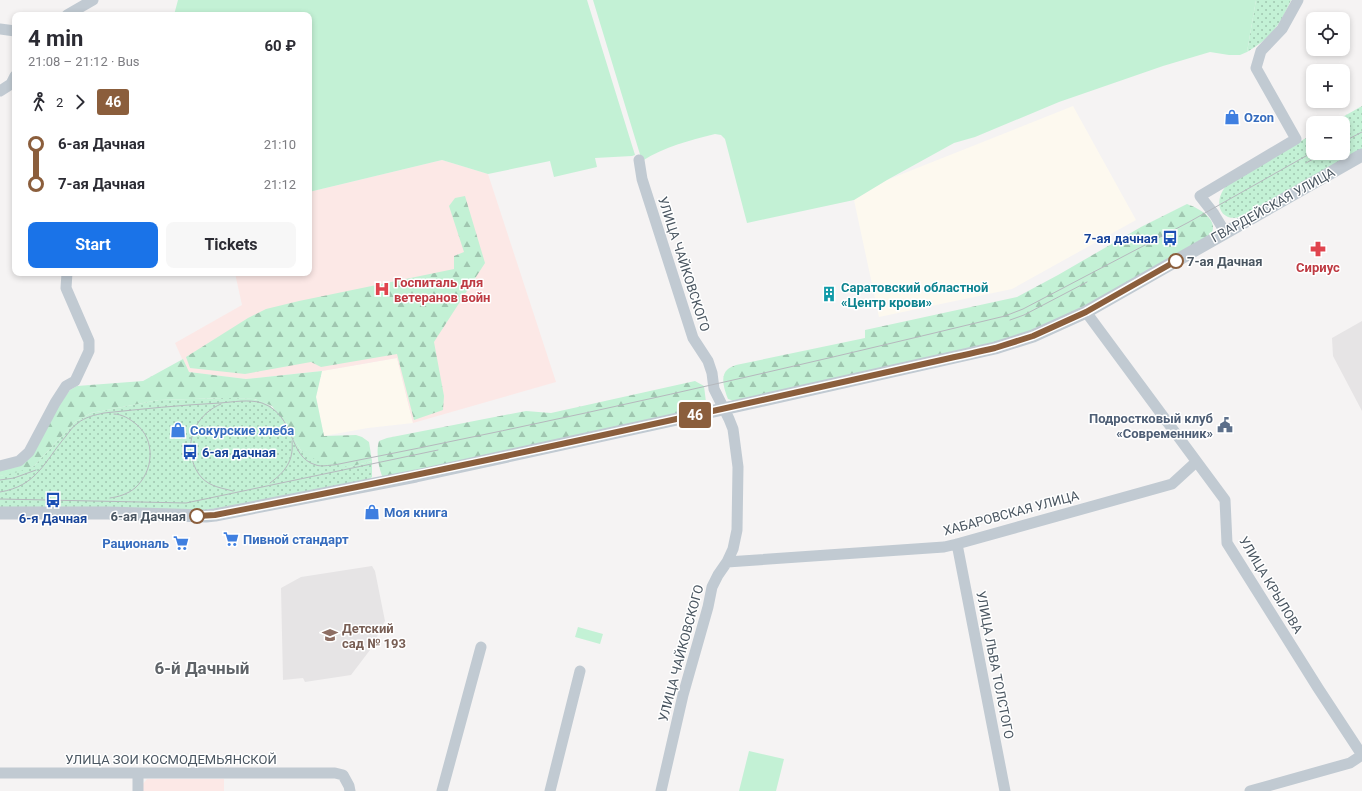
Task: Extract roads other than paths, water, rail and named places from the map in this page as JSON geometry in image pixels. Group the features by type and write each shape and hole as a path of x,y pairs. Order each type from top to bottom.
{"street":[{"path":"72,12 93,0"},
{"path":"1225,232 1214,214 1200,196 1296,139 1256,68 1261,51 1282,29 1298,0"},
{"path":"0,29 12,31"},
{"path":"0,91 12,82"},
{"name":"ГВАРДЕЙСКАЯ УЛИЦА","path":"0,513 215,515 408,477 995,348 1033,336 1086,312 1362,155"},
{"name":"УЛИЦА ЧАЙКОВСКОГО","path":"639,160 642,179 693,338 708,362 712,373 714,389 733,429 738,468 737,530 727,562 712,587 708,607 683,695 661,791"},
{"path":"0,466 18,461 29,452 62,392 66,386 75,381 89,350 89,341 66,288 67,276"},
{"name":"УЛИЦА КРЫЛОВА","path":"1086,312 1225,500 1227,543 1362,755"},
{"name":"ХАБАРОВСКАЯ УЛИЦА","path":"727,562 944,547 1172,484 1196,462"},
{"name":"УЛИЦА ЛЬВА ТОЛСТОГО","path":"957,544 1005,791"},
{"path":"442,791 481,647"},
{"path":"550,791 580,671"},
{"path":"1250,791 1350,763 1362,755"},
{"name":"УЛИЦА ЗОИ КОСМОДЕМЬЯНСКОЙ","path":"0,772 335,773 343,775 350,791"},
{"path":"138,773 138,791"}],"tram line":[{"path":"1350,138 1362,132"},
{"path":"0,492 13,489 23,484 39,472 74,426 87,418 104,413 246,401 262,403 273,409 281,417 287,426 300,454 307,461 318,466 334,465 502,431 670,394 1005,316 1023,309 1189,222 1306,156"},
{"path":"1306,163 1311,160"},
{"path":"1010,320 1024,315 1087,282"},
{"path":"221,404 206,413 196,426 191,442 192,459 199,474 205,481 221,488 233,491"},
{"path":"110,498 123,495 135,488 146,473 150,456 147,438 142,431 129,419 114,414"},
{"path":"270,483 280,475 290,460 292,454 292,441"},
{"path":"0,499 186,503 438,450"},
{"path":"0,480 14,478 36,470"}],"place":[{"name":"Ozon","path":"1232,117"},
{"name":"7-ая дачная","path":"1170,238"},
{"name":"Сириус","path":"1318,249"},
{"name":"7-ая Дачная","path":"1176,261"},
{"name":"Госпиталь для ветеранов войн","path":"382,289"},
{"name":"Саратовский областной «Центр крови»","path":"829,294"},
{"name":"Подростковый клуб «Современник»","path":"1225,425"},
{"name":"Сокурские хлеба","path":"178,430"},
{"name":"6-ая дачная","path":"190,452"},
{"name":"6-я Дачная","path":"53,500"},
{"name":"Моя книга","path":"372,512"},
{"name":"6-ая Дачная","path":"197,516"},
{"name":"Пивной стандарт","path":"231,539"},
{"name":"Рациональ","path":"181,543"},
{"name":"Детский сад № 193","path":"330,635"}],"district":[{"name":"6-й Дачный","path":"202,668"}]}
